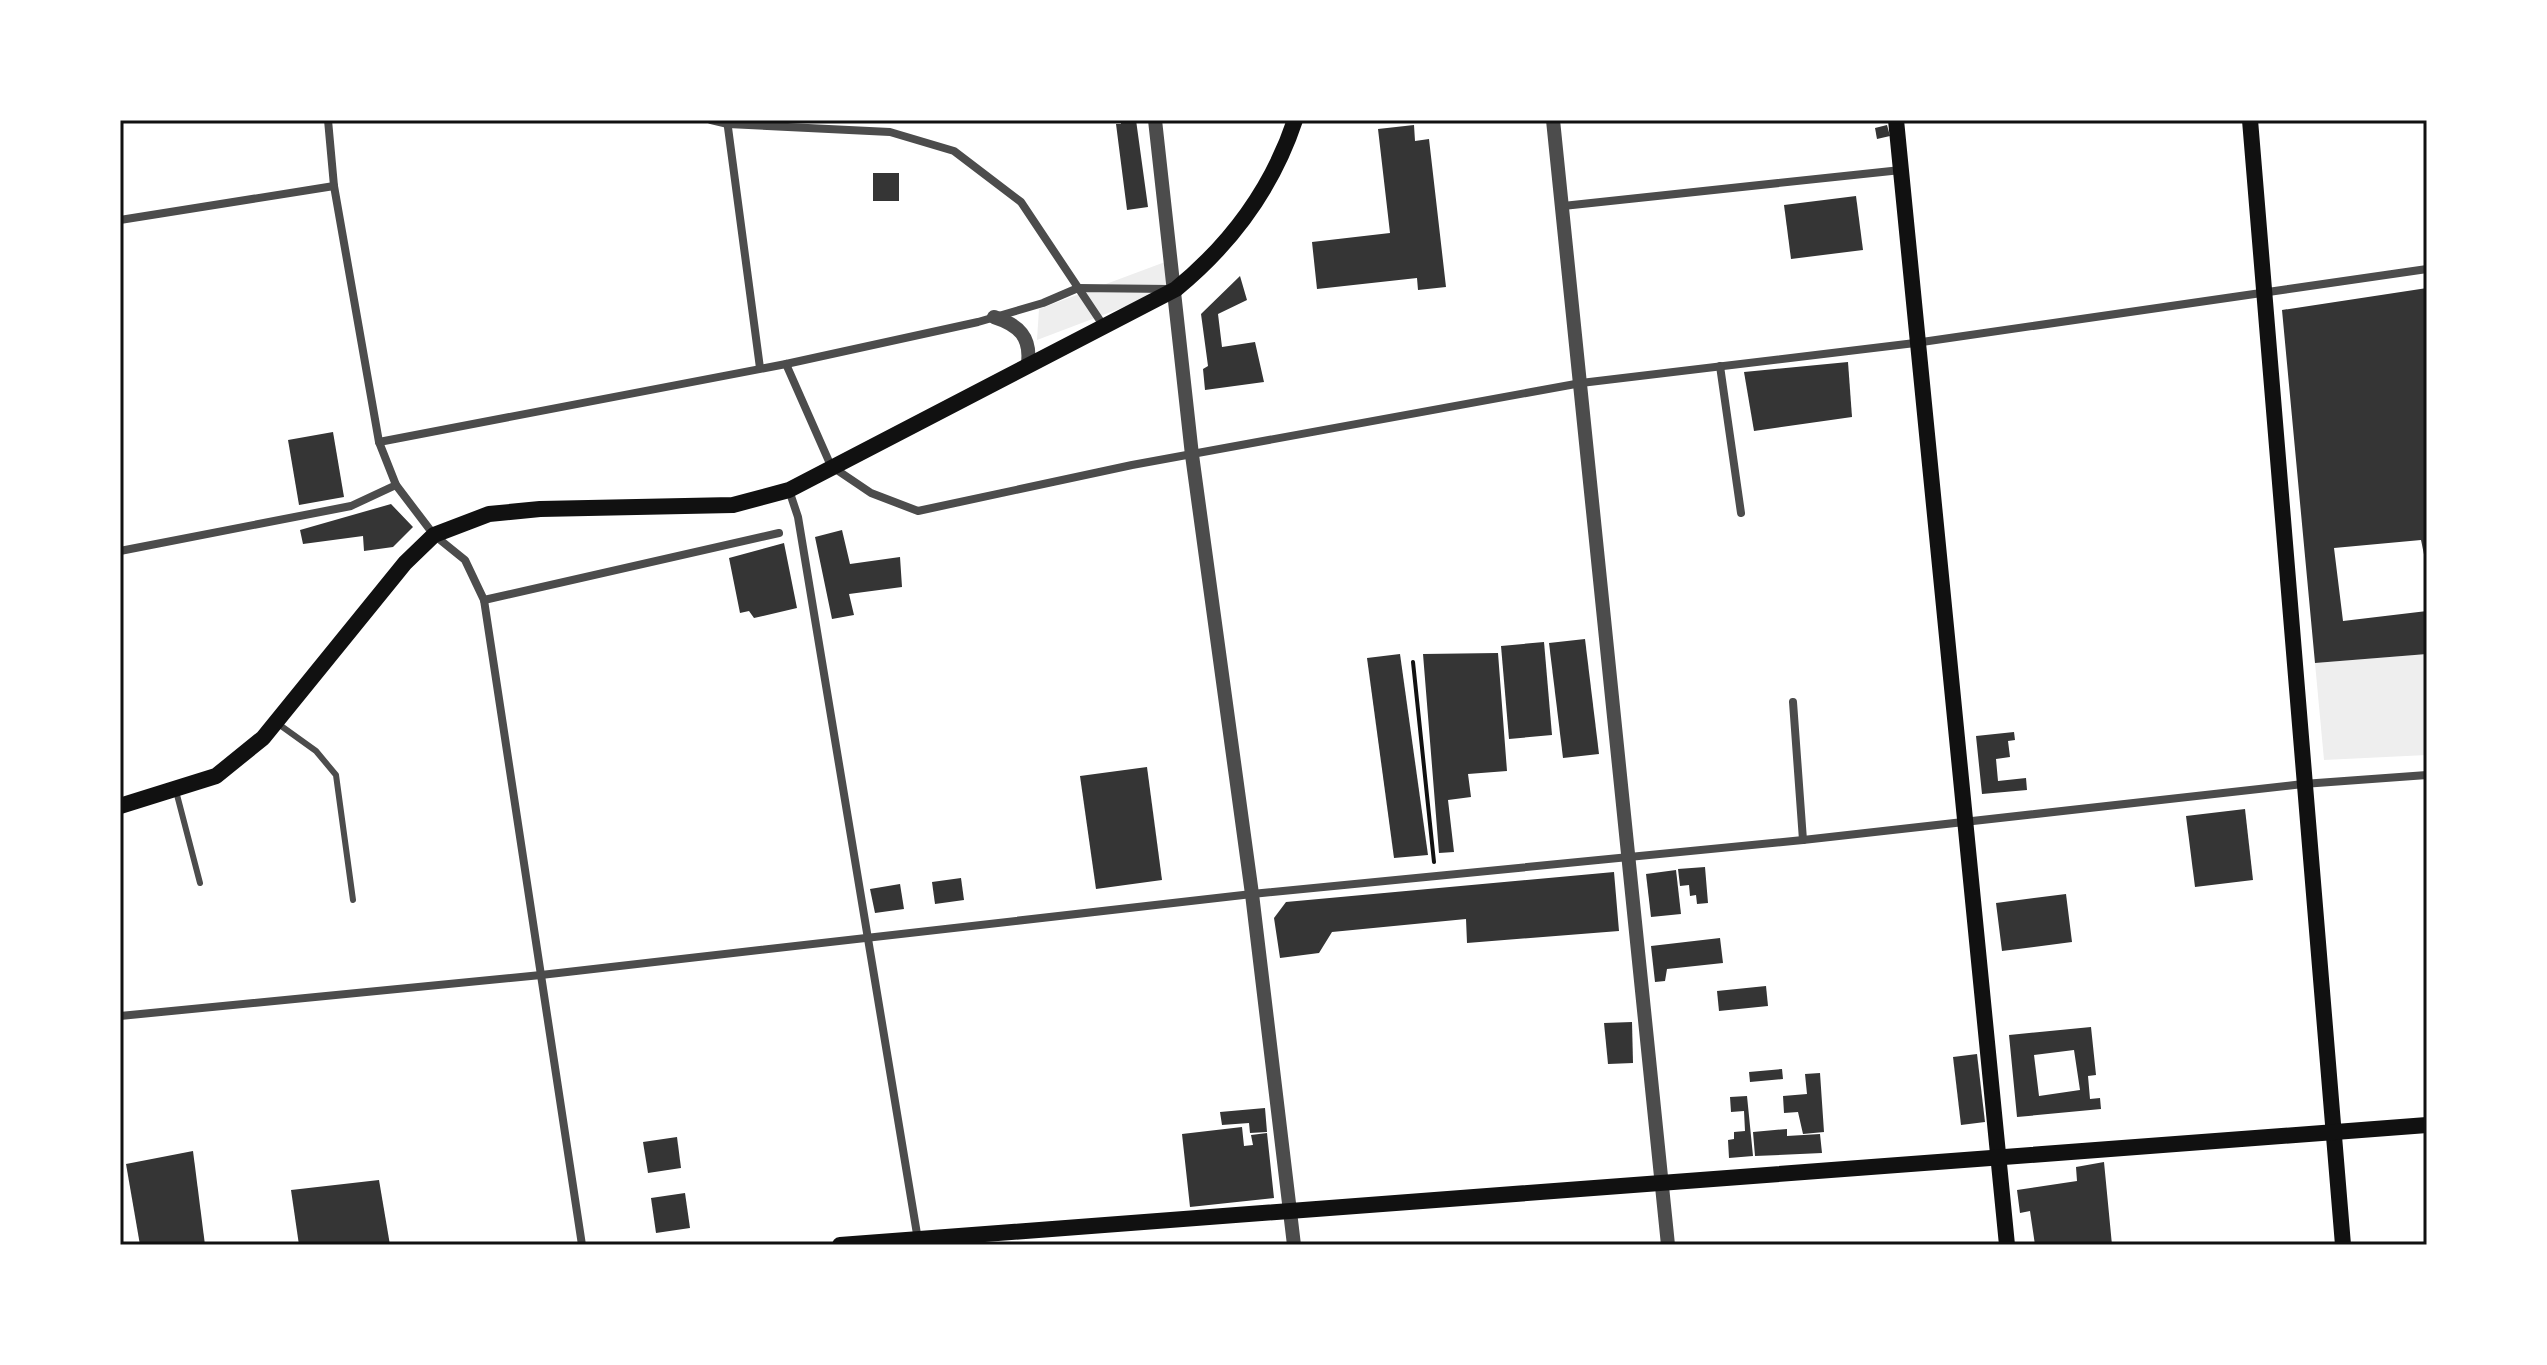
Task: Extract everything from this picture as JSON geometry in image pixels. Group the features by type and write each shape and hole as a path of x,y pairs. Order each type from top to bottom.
{"main road":[{"path":"120,806 216,776 277,723 405,563 434,535 489,514 540,509 733,505 789,490 1028,363 1176,289 1220,251 1247,218 1271,177 1295,120"},
{"path":"1896,120 1915,343 1967,820 2007,1245"},
{"path":"2250,120 2343,1245"},
{"path":"840,1245 918,1242 1661,1181 2427,1125"}],"street":[{"path":"328,120 334,186 379,442 396,485 434,535 465,560 484,600 582,1245"},
{"path":"711,120 890,132 954,151 1021,202 1103,325"},
{"path":"1155,120 1192,455 1252,894 1294,1245"},
{"path":"1553,120 1668,1245"},
{"path":"727,122 760,368"},
{"path":"1563,206 1901,170"},
{"path":"120,220 334,186"},
{"path":"786,364 831,466 871,493 918,511 1192,455 1581,383 1915,343 2427,269"},
{"path":"379,442 786,364 994,317 1043,303 1078,288 1176,289"},
{"path":"994,317 1023,333 1030,346 1028,363"},
{"path":"1720,366 1741,513"},
{"path":"120,551 351,506 396,485"},
{"path":"789,490 800,528 842,765 865,938 918,1242"},
{"path":"484,600 779,533"},
{"path":"1793,702 1803,840"},
{"path":"120,1016 541,975 1252,894 1803,840 2303,784 2427,775"}],"lane":[{"path":"277,723 316,751 336,775 353,900"},
{"path":"176,791 193,845 200,883"}],"path":[{"path":"1413,662 1436,876"}],"shaded area":[{"path":"1165,262 1174,288 1037,340 1039,309"},
{"path":"2427,654 2427,755 2324,760 2315,663"}],"building":[{"path":"1121,120 1136,120 1148,207 1127,210 1116,124 1121,124"},
{"path":"1414,125 1415,141 1429,139 1446,287 1418,290 1417,278 1317,289 1312,242 1390,233 1378,129"},
{"path":"1887,125 1890,136 1877,139 1875,128"},
{"path":"873,173 899,173 899,201 873,201"},
{"path":"1856,196 1863,250 1791,259 1784,205"},
{"path":"1240,276 1247,300 1218,314 1222,347 1255,342 1264,382 1205,390 1203,369 1208,366 1201,314"},
{"path":"2427,288 2427,569 2421,540 2334,548 2343,621 2427,611 2427,654 2315,663 2282,310"},
{"path":"1848,362 1852,417 1754,431 1744,372"},
{"path":"333,432 344,497 299,505 288,440"},
{"path":"391,504 413,527 393,547 364,551 363,536 303,544 300,530"},
{"path":"842,530 850,564 900,557 902,587 849,594 854,615 832,619 815,537"},
{"path":"784,543 797,608 754,618 749,611 740,613 729,558"},
{"path":"1585,639 1599,754 1563,758 1549,643"},
{"path":"1544,642 1552,735 1509,739 1501,646"},
{"path":"1498,653 1507,771 1468,774 1471,797 1448,800 1454,852 1439,853 1423,654"},
{"path":"1400,654 1428,855 1394,858 1367,658"},
{"path":"2014,732 2015,740 2008,741 2010,757 1996,759 1998,781 2026,778 2027,790 1982,794 1976,736"},
{"path":"1147,767 1162,880 1096,889 1080,776"},
{"path":"2245,809 2253,880 2195,887 2186,816"},
{"path":"1705,867 1708,903 1697,904 1696,895 1690,896 1689,885 1680,886 1678,869"},
{"path":"1676,870 1681,914 1651,917 1646,874"},
{"path":"1614,872 1619,931 1467,943 1466,919 1332,932 1319,953 1280,958 1274,918 1286,902"},
{"path":"961,878 964,900 935,904 932,882"},
{"path":"900,884 904,909 875,913 870,889"},
{"path":"2066,894 2072,942 2002,951 1996,903"},
{"path":"1720,938 1723,963 1667,969 1665,981 1655,982 1651,946"},
{"path":"1766,986 1768,1006 1719,1011 1717,991"},
{"path":"1632,1022 1633,1063 1608,1064 1604,1023"},
{"path":"2091,1027 2096,1075 2088,1076 2090,1099 2100,1098 2101,1109 2017,1117 2009,1035","holes":["2074,1050 2080,1090 2039,1096 2034,1055"]},
{"path":"1977,1054 1985,1122 1961,1125 1953,1057"},
{"path":"1782,1069 1783,1079 1750,1082 1749,1072"},
{"path":"1820,1073 1824,1132 1803,1134 1798,1112 1784,1113 1783,1096 1807,1094 1805,1074"},
{"path":"1747,1096 1753,1156 1729,1158 1728,1140 1734,1139 1734,1132 1745,1131 1744,1111 1731,1112 1730,1097"},
{"path":"1265,1108 1267,1132 1250,1133 1249,1123 1222,1125 1220,1112"},
{"path":"1242,1127 1244,1146 1253,1145 1251,1135 1267,1133 1274,1198 1190,1207 1182,1134"},
{"path":"1787,1129 1787,1136 1820,1134 1822,1153 1755,1156 1753,1132"},
{"path":"677,1137 681,1168 648,1173 643,1142"},
{"path":"193,1151 205,1245 140,1245 126,1164"},
{"path":"2104,1162 2112,1245 2035,1245 2030,1211 2020,1213 2017,1190 2077,1181 2076,1167"},
{"path":"379,1180 390,1245 299,1245 291,1190"},
{"path":"685,1193 690,1228 656,1233 651,1198"}]}
